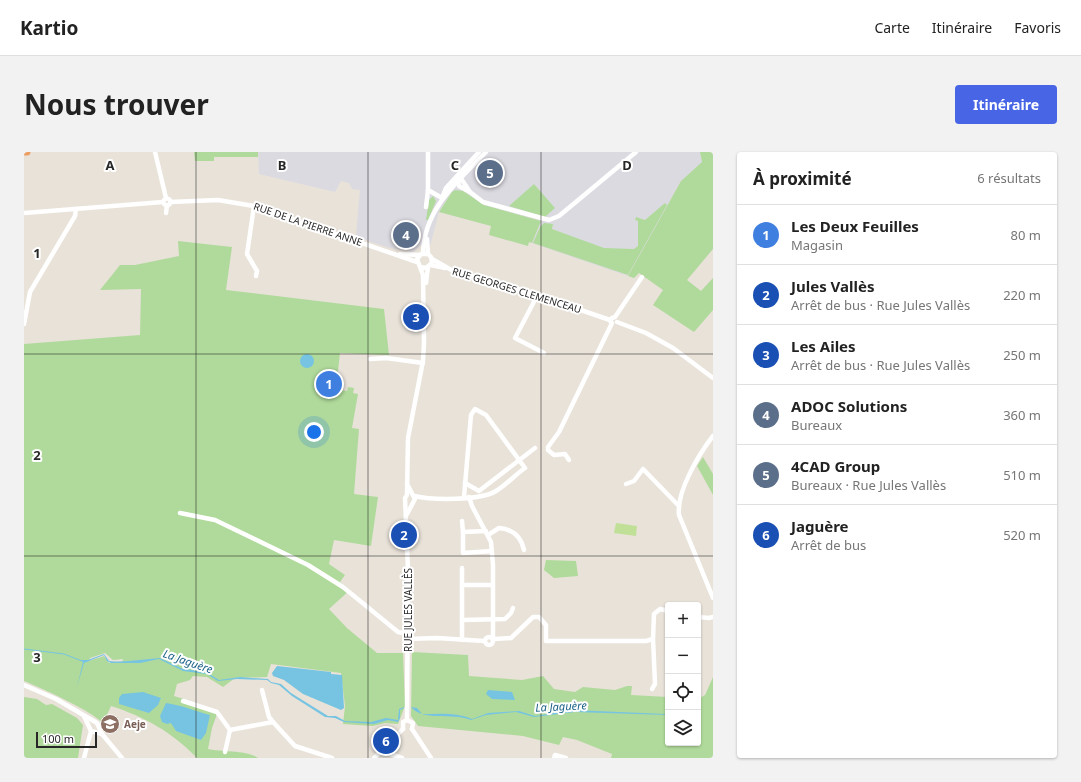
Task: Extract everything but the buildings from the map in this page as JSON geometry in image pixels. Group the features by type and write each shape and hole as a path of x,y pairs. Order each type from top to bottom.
{"street":[{"path":"155,152 166,202 166,212"},
{"path":"426,207 428,190 428,152"},
{"path":"479,152 458,179 458,186 470,192 481,201 549,220 559,216 636,152"},
{"path":"425,293 421,267 417,262 424,254 431,220 446,188 458,179 486,152"},
{"path":"428,190 442,198"},
{"name":"RUE DE LA PIERRE ANNE","path":"24,213 166,202 218,200 254,206 417,262"},
{"path":"254,206 247,254 257,271 256,276"},
{"path":"24,324 30,292 76,216 76,209"},
{"name":"RUE DE LA PIERRE ANNE","path":"396,254 424,254"},
{"path":"413,503 406,481 408,431 423,363 425,293 432,259 424,254"},
{"name":"RUE GEORGES CLEMENCEAU","path":"432,259 455,272 522,290 614,320 646,333 673,348 713,378"},
{"name":"RUE GEORGES CLEMENCEAU","path":"421,267 430,266 447,268"},
{"path":"569,460 566,454 554,455 548,450 548,447 559,432 614,320 642,277"},
{"path":"537,296 514,338 544,353"},
{"path":"370,359 386,358 423,363"},
{"path":"411,495 426,498 467,497 487,495 496,491 525,468 486,415 478,410 473,410 471,415 465,483 467,497 491,542 493,638"},
{"path":"678,505 696,461 713,436"},
{"path":"465,483 479,490 535,448"},
{"path":"626,484 634,481 643,469 678,505 684,528 713,598"},
{"name":"RUE JULES VALLÈS","path":"407,720 408,637 405,498 411,495"},
{"path":"406,502 413,503 426,498"},
{"name":"RUE JULES VALLÈS","path":"406,515 413,503"},
{"path":"180,513 215,520 308,565 343,587 398,632 408,637 484,641 487,638 511,638 533,617 539,616 546,625 546,641 646,641 653,639"},
{"path":"462,521 463,553 492,552"},
{"path":"463,532 487,533 499,528 513,531 523,543 524,550"},
{"path":"462,568 462,640"},
{"path":"462,585 493,585"},
{"path":"462,620 504,619 511,613 513,608"},
{"path":"652,689 655,684 653,639 654,614 660,609 665,610"},
{"path":"701,617 713,617"},
{"path":"24,685 56,699 83,715 91,723 98,724 98,729 122,758"},
{"path":"262,690 269,717 295,746 332,758"},
{"path":"183,701 217,712 230,730 225,752"},
{"path":"374,758 403,729 403,722 407,720 412,722 412,729 431,758"},
{"path":"230,730 273,722"},
{"path":"84,758 91,731 91,723"},
{"path":"91,731 98,729"},
{"path":"403,729 408,731 412,729"},
{"path":"390,754 402,758"},
{"path":"554,758 555,755 566,758"}],"shaded area":[{"path":"258,152 700,152 702,162 681,181 628,276 532,243 541,221 484,205 463,191 452,192 439,212 430,246 421,245 413,252 390,248 368,241 356,236 360,190 352,189 349,183 341,181 335,192 259,174"}],"green space":[{"path":"194,152 258,152 258,157 214,157 214,161 195,161"},
{"path":"700,152 713,152 713,249 687,280 701,291 713,278 713,310 694,332 653,305 663,290 639,273 634,278 628,276 681,181 702,162"},
{"path":"534,184 555,208 545,217 509,206"},
{"path":"455,190 463,191 484,205 541,221 532,243 529,242 528,246 489,235 491,226 439,212 452,192"},
{"path":"433,196 436,201 428,220 426,220 429,200"},
{"path":"665,203 667,205 628,275 533,243 540,227 544,223 553,224 552,229 604,248 634,249 638,246 638,221 635,220 636,217 645,220"},
{"path":"178,241 232,247 226,290 384,309 389,355 340,353 336,389 347,391 348,387 354,388 353,393 358,394 352,428 359,429 354,494 378,497 371,546 334,540 329,564 345,575 340,582 350,590 329,609 347,628 377,653 403,653 405,706 398,724 385,723 373,726 343,724 345,706 341,673 271,664 267,677 235,678 223,687 207,677 193,676 190,680 177,684 174,696 184,699 183,702 217,714 212,728 208,749 241,752 258,758 197,758 178,740 147,720 111,706 103,724 90,713 79,707 24,681 24,344 140,335 141,289 100,290 120,265 135,265 179,256","holes":["105,653 113,660 123,659 122,663 109,663 104,656 89,661 90,658"]},
{"path":"703,457 713,474 713,495 697,466"},
{"path":"616,523 637,526 636,536 614,533"},
{"path":"546,560 576,561 578,576 554,578 544,570"},
{"path":"412,652 468,655 469,676 522,680 543,676 554,689 575,692 583,687 615,690 632,686 631,695 665,697 665,746 701,746 701,697 705,695 713,677 713,758 611,758 612,754 577,740 563,737 559,745 523,736 418,726 411,716"},
{"path":"24,697 37,699 46,705 52,704 77,718 83,725 78,758 24,758"}],"water":[{"path":"304,354 310,354 314,358 314,364 310,368 304,368 300,364 300,358"},
{"path":"104,654 109,661 160,658 181,668 208,673 219,680 240,677 268,679 271,682 281,684 291,693 328,716 336,716 345,721 371,722 386,718 398,720 399,709 404,708 400,710 400,718 398,722 388,720 374,724 344,722 335,718 325,717 292,696 279,685 271,683 267,680 237,679 218,681 207,674 183,671 159,659 140,663 111,663 107,661 104,655 84,663 77,687 83,662 80,660 88,660"},
{"path":"277,666 331,672 331,674 342,675 344,708 341,710 303,694 284,680 273,676 272,673"},
{"path":"488,690 512,692 515,700 492,699 486,694"},
{"path":"143,692 161,698 158,705 149,713 119,704 119,698 122,694"},
{"path":"166,703 210,715 206,733 201,740 176,731 171,723 167,724 162,722 160,716"},
{"path":"411,707 417,708 422,714 416,712"},
{"path":"573,710 665,714 575,712 534,717 516,712 486,715 471,720 455,717 430,716 422,714 454,714 472,719 488,713 519,711 535,716"}],"waterway":[{"name":"La Jaguère","path":"24,649 64,654 82,661"}],"place":[{"name":"4CAD Group","path":"490,173"},
{"name":"ADOC Solutions","path":"406,235"},
{"name":"Les Ailes","path":"416,317"},
{"name":"Les Deux Feuilles","path":"329,384"},
{"name":"Jules Vallès","path":"404,535"},
{"name":"Aeje","path":"110,724"},
{"name":"Jaguère","path":"386,741"}]}
